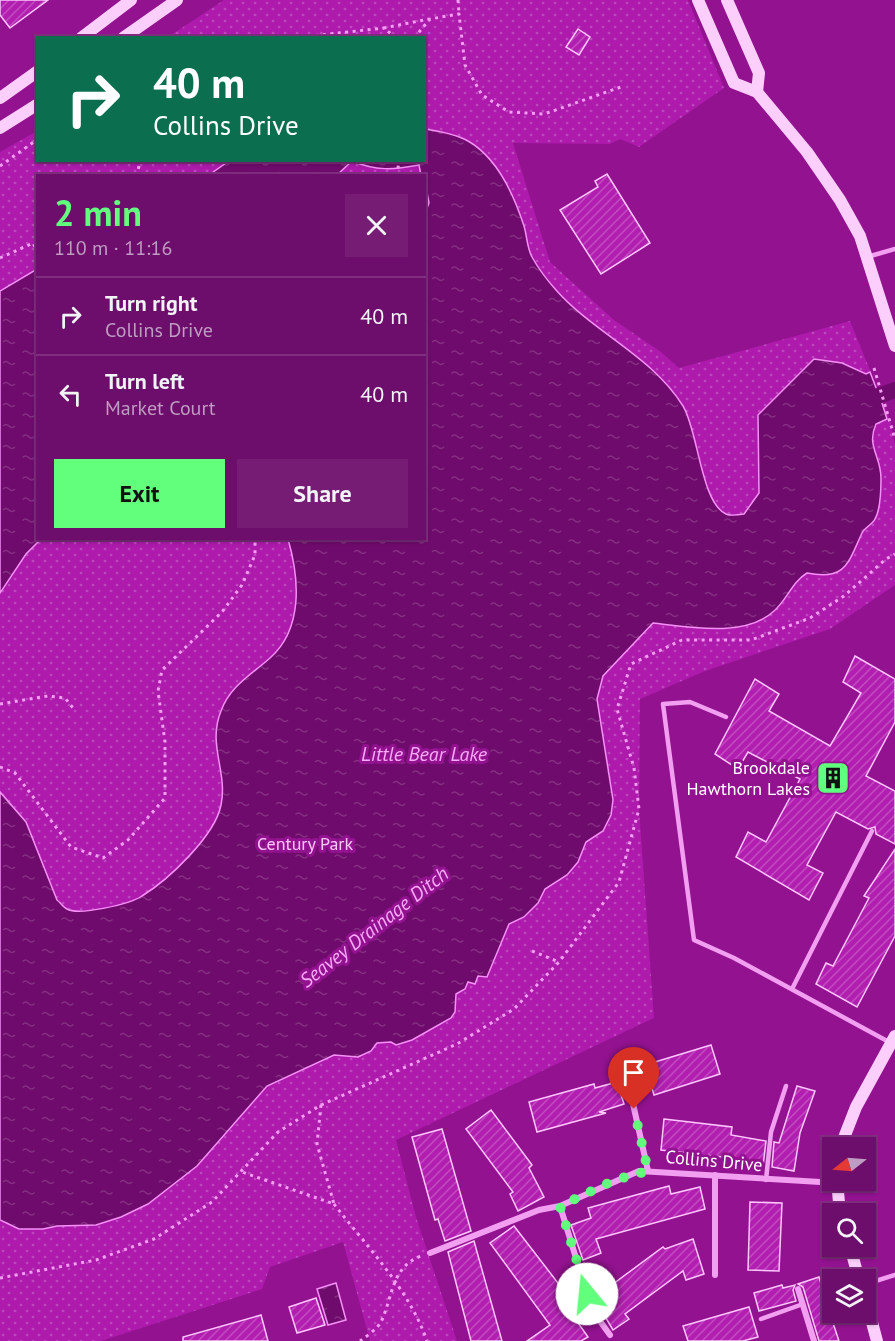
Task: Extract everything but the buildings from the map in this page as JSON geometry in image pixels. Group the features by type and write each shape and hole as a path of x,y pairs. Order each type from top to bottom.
{"street":[{"path":"84,36 131,0"},
{"path":"698,0 734,83 757,92 807,152 840,200 867,256 893,341"},
{"path":"727,0 759,73 757,92"},
{"path":"126,36 170,2"},
{"path":"0,98 36,72"},
{"path":"0,128 36,105"},
{"path":"844,1137 856,1107 893,1040"},
{"path":"623,1059 648,1171"},
{"name":"Collins Drive","path":"430,1252 539,1210 560,1206 615,1180 648,1171 766,1180 822,1182"},
{"path":"715,1175 715,1275"},
{"path":"560,1206 592,1310 610,1335"},
{"path":"798,1289 814,1341"},
{"path":"873,1323 878,1341"}],"lane":[{"path":"867,256 895,249"},
{"path":"726,717 690,702 663,704 694,940 734,957 893,1040"},
{"path":"792,989 872,831"},
{"path":"766,1180 771,1132 786,1086"},
{"path":"876,1281 895,1275"},
{"path":"761,1319 803,1304"}],"path":[{"path":"458,0 465,64 482,95 509,112 544,114 621,87"},
{"path":"311,36 384,28 459,14"},
{"path":"416,36 430,19"},
{"path":"384,28 394,36"},
{"path":"0,166 36,140"},
{"path":"0,258 36,241"},
{"path":"33,243 36,249"},
{"path":"874,368 895,439"},
{"path":"0,767 15,773 71,847 103,858 128,840 165,798 165,742 158,691 162,670 222,612 242,585 255,555 255,540"},
{"path":"0,1278 96,1260 154,1239 212,1202 278,1132 321,1106 457,1044 514,1009 559,962 619,882 639,809 634,768 617,709 631,664 682,640 752,640 810,618 844,596 886,559 895,554"},
{"path":"0,704 48,696 65,698 74,708"},
{"path":"532,951 559,962"},
{"path":"321,1106 317,1144 334,1204 394,1281 420,1323 427,1341"},
{"path":"242,1172 334,1204"},
{"path":"360,1341 380,1324 394,1281 410,1260 430,1252"}],"green space":[{"name":"Century Park","path":"224,0 688,0 724,88 639,147 620,139 610,144 513,143 550,262 614,320 661,352 679,368 850,321 889,417 895,445 895,585 830,629 705,671 640,699 639,809 654,1018 396,1140 416,1217 457,1341 370,1341 343,1242 270,1267 262,1289 101,1341 0,1341 0,152 36,132 36,162 426,162 426,36 170,36"}],"water":[{"name":"Little Bear Lake","path":"426,129 447,133 479,148 504,178 524,226 530,253 546,279 571,305 655,373 683,406 693,431 705,481 718,507 726,514 744,514 759,493 758,415 814,359 842,363 866,374 870,372 878,393 871,395 873,401 881,400 887,419 876,424 873,432 873,445 881,478 877,515 863,531 844,567 830,574 807,573 797,581 779,607 762,619 748,625 716,629 653,623 603,676 597,699 613,800 611,815 603,831 586,842 578,862 567,875 545,889 538,903 524,917 509,924 487,977 478,976 475,984 468,982 465,989 456,994 455,1012 451,1018 412,1040 396,1045 391,1042 377,1043 371,1051 358,1057 334,1055 267,1086 197,1166 148,1204 121,1217 96,1225 19,1229 0,1220 0,792 26,822 57,900 66,908 73,911 93,910 142,896 189,856 210,830 217,817 221,805 222,781 216,735 221,711 235,688 281,646 294,617 295,569 288,540 426,540 426,211 429,203 426,174 421,174 419,165 385,169 355,162 426,162"},
{"name":"Little Bear Lake","path":"228,162 351,162 338,174 210,174"},
{"path":"36,270 36,540 40,540 26,554 0,593 0,291"},
{"path":"336,1283 346,1320 328,1325 317,1289"}],"waterway":[{"name":"Seavey Drainage Ditch","path":"872,398 895,390"}],"place":[{"name":"Brookdale Hawthorn Lakes","path":"833,778"}],"route":[{"path":"587,1294 560,1206 615,1180 639,1171 648,1171 634,1109"}]}
